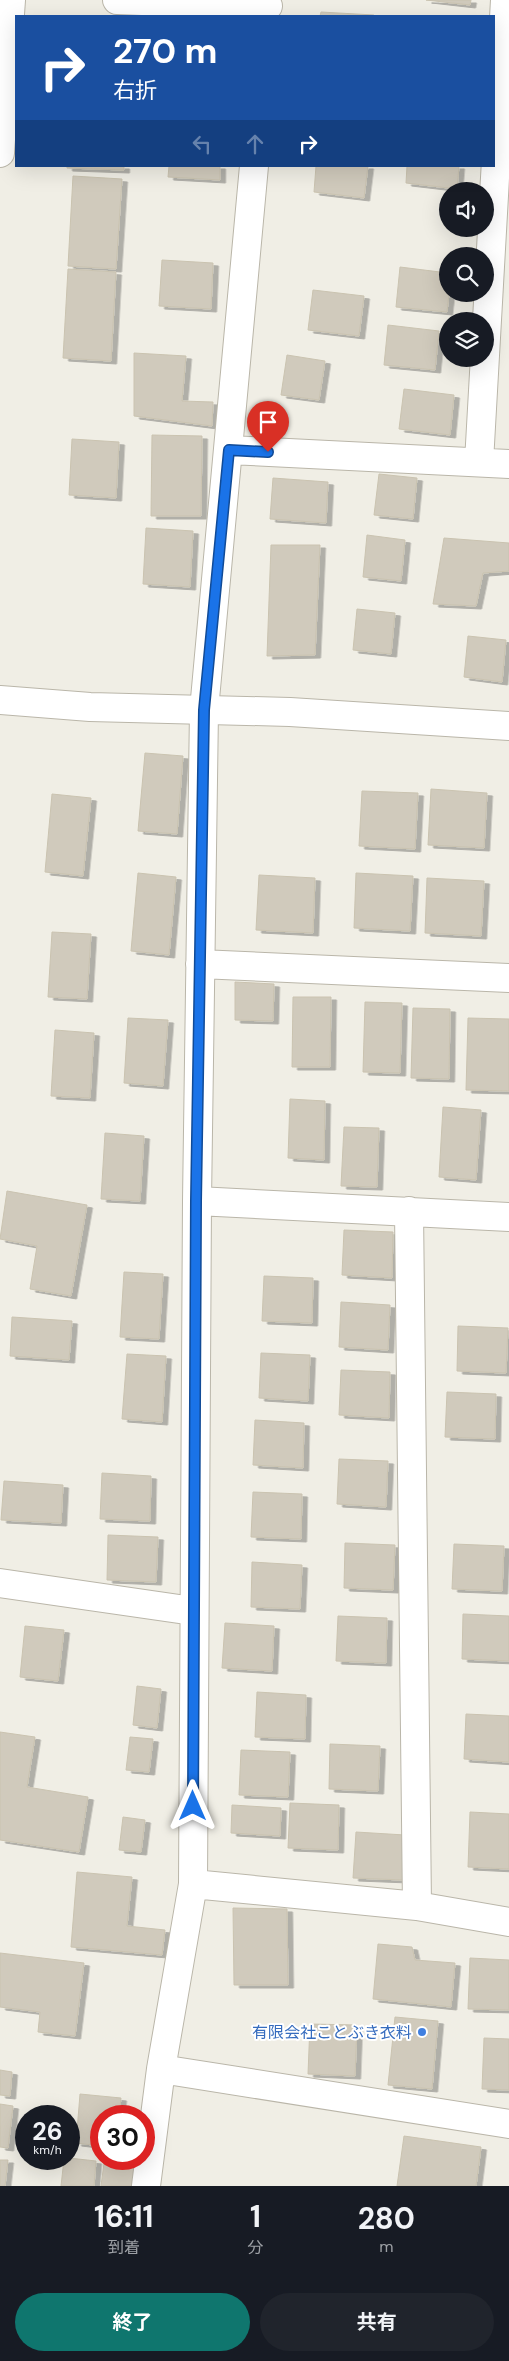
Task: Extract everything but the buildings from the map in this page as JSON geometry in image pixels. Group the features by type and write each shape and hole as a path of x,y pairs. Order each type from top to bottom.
{"street":[{"path":"0,153 11,0"},
{"path":"117,0 267,7"},
{"path":"479,462 505,0"},
{"path":"146,2186 162,2070 193,1884 196,1201 204,710 254,167"},
{"path":"229,450 509,464"},
{"path":"0,700 90,707 290,712 509,726"},
{"path":"200,964 509,978"},
{"path":"196,1201 409,1210 509,1217"},
{"path":"409,1210 417,1906"},
{"path":"0,1583 193,1611"},
{"path":"193,1884 417,1906 509,1922"},
{"path":"162,2070 509,2124"}],"place":[{"name":"有限会社ことぶき衣料","path":"422,2032"}],"route":[{"path":"193,1806 196,1201 204,710 229,450 268,452"}]}
